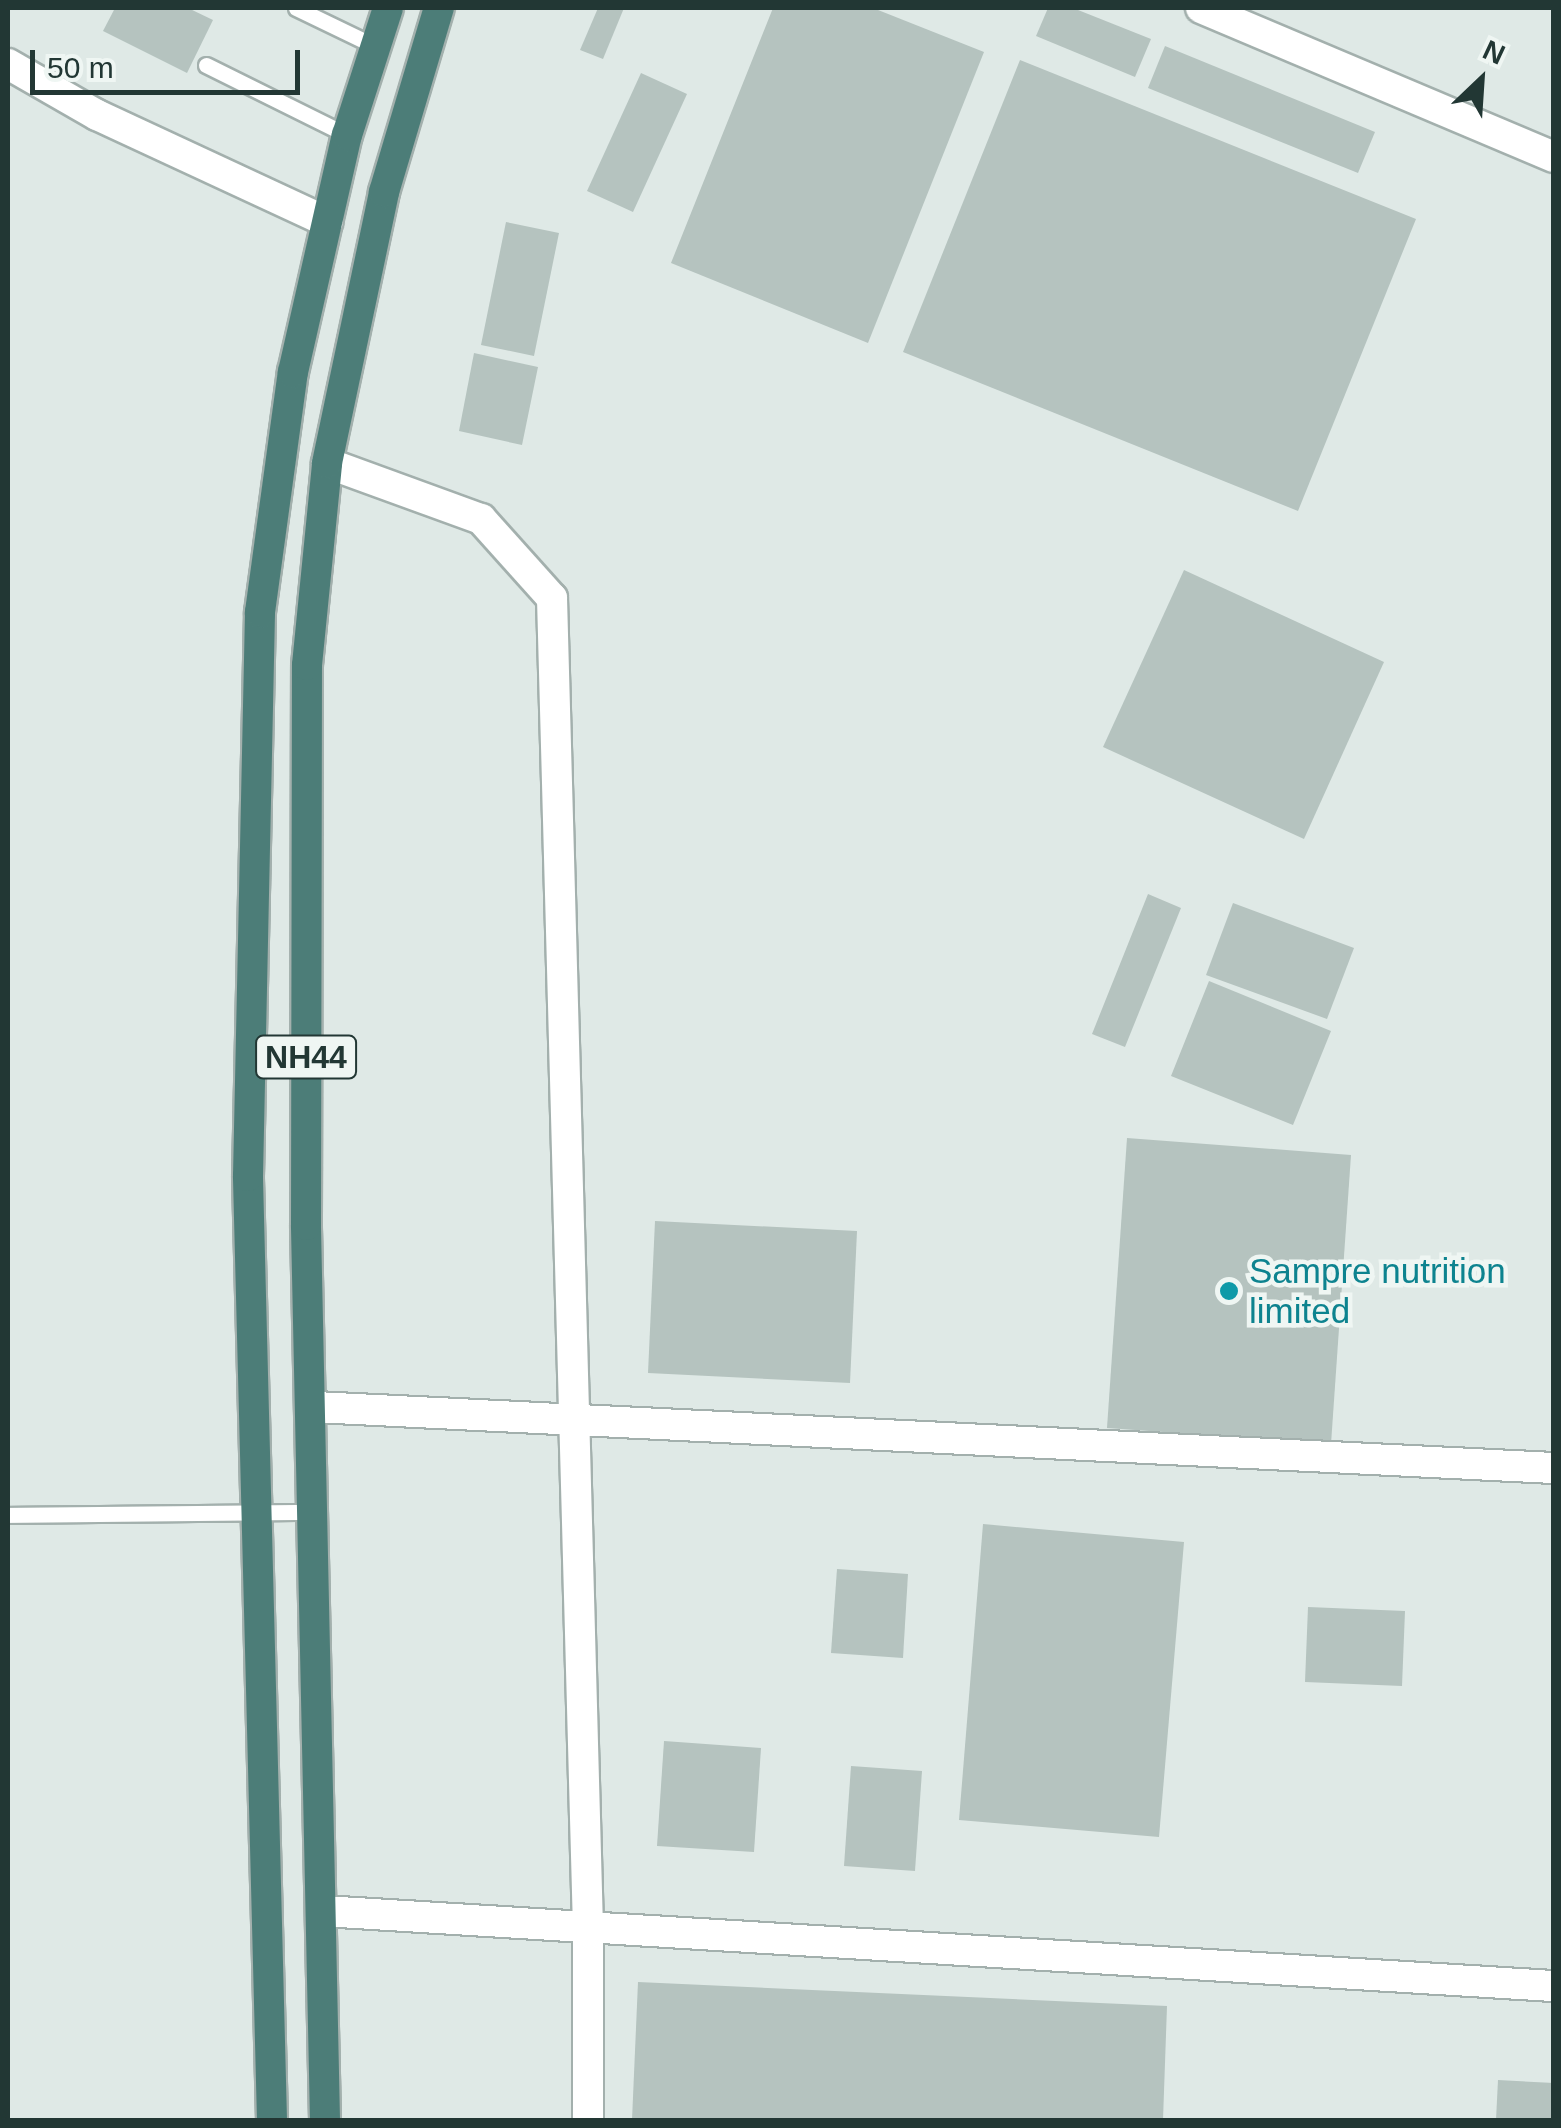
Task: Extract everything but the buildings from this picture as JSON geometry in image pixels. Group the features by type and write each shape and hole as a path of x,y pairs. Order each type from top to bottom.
{"highway":[{"name":"NH44","path":"272,2120 248,1176 260,612 293,372 347,134 388,8"},
{"name":"NH44","path":"325,2120 314,1407 306,1225 307,665 327,463 384,192 439,8"}],"street":[{"path":"1201,8 1554,158"},
{"path":"8,64 96,115 326,222"},
{"path":"327,463 481,519 552,598 571,1415 588,1930 588,2120"},
{"path":"314,1407 571,1415 1554,1468"},
{"path":"322,1911 1554,1986"}],"lane":[{"path":"296,8 376,46"},
{"path":"206,66 347,134"},
{"path":"8,1515 316,1512"}],"place":[{"name":"Sampre nutrition limited","path":"1229,1291"}]}
